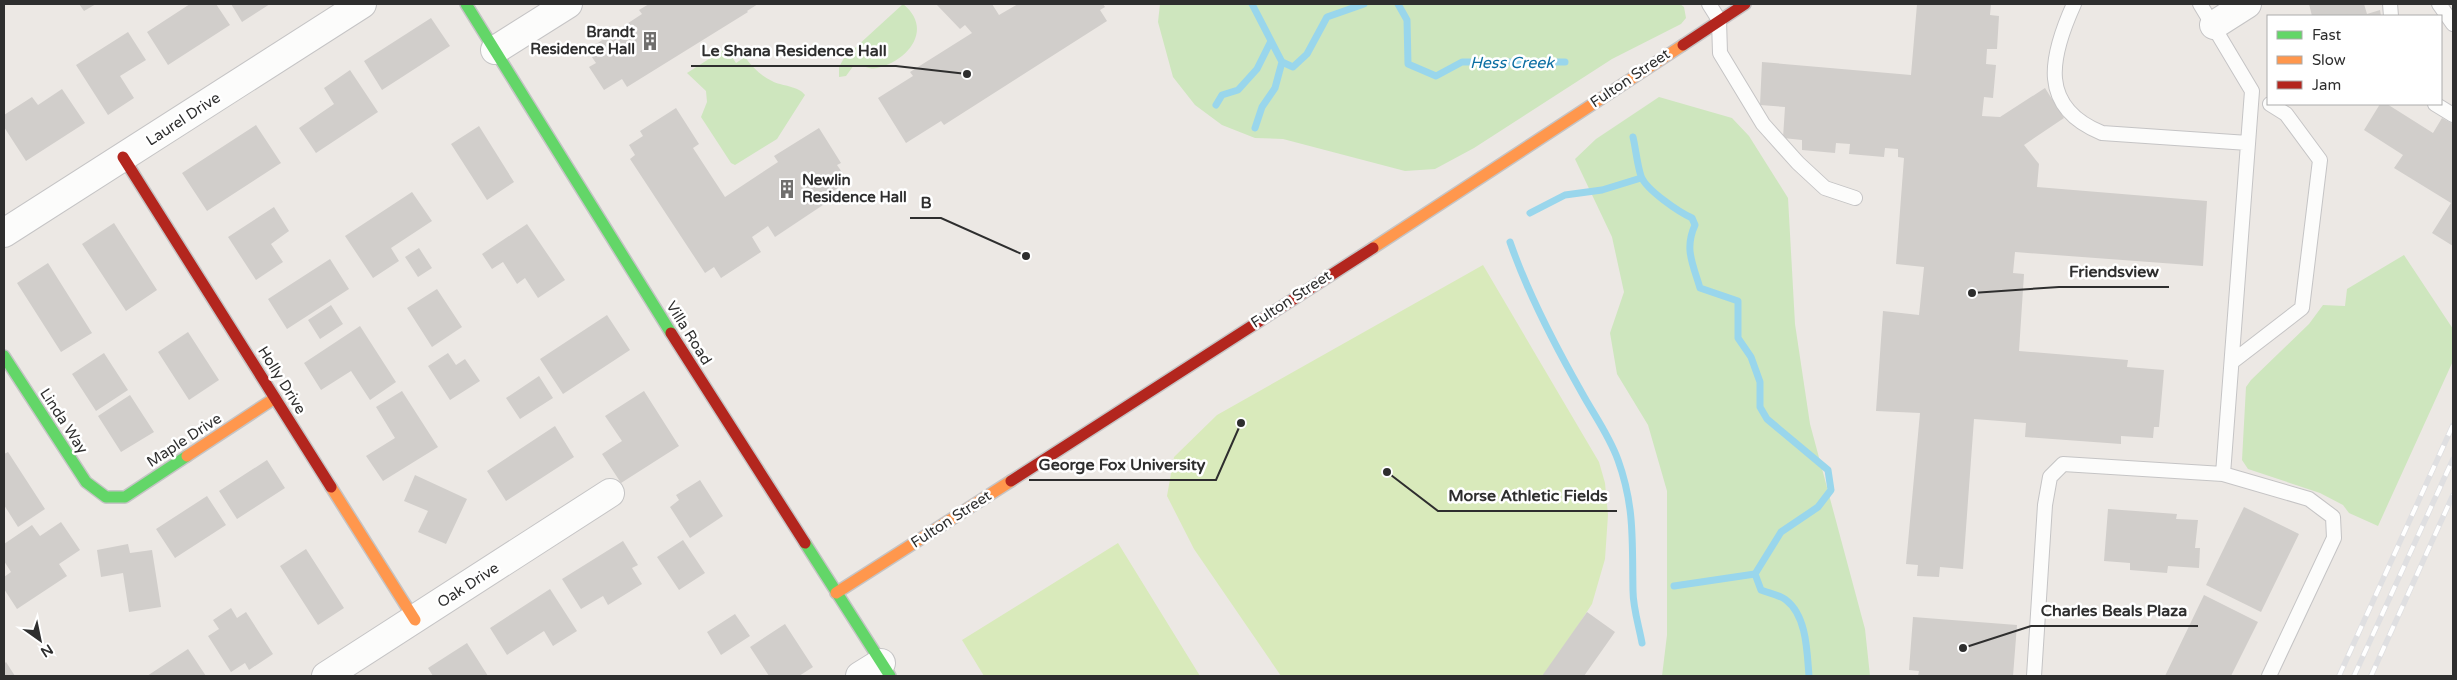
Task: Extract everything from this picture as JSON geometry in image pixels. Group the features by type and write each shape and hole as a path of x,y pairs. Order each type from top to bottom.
{"street":[{"name":"Laurel Drive","path":"4,233 362,4"},
{"name":"Villa Road","path":"466,4 836,593 877,672"},
{"path":"495,50 568,4"},
{"name":"Fulton Street","path":"836,593 1489,173 1745,4"},
{"path":"2207,15 2247,4"},
{"name":"Holly Drive","path":"123,157 415,620"},
{"name":"Linda Way","path":"4,356 86,482 106,497"},
{"name":"Maple Drive","path":"106,497 125,497 275,398"},
{"name":"Oak Drive","path":"326,676 610,493"}],"lane":[{"path":"1708,4 1719,20 1720,53 1763,124 1798,163 1825,188 1855,198"},
{"path":"2074,4 2059,47 2054,78 2057,92 2065,109 2082,125 2102,133 2248,143"},
{"path":"2439,4 2453,24"},
{"path":"2207,15 2252,91 2267,102"},
{"path":"2223,474 2252,91"},
{"path":"2232,362 2302,308 2320,160 2286,114 2272,105"},
{"path":"2437,105 2453,115"},
{"path":"2034,676 2045,505 2050,477 2063,464 2223,474 2310,499 2333,517 2334,538 2269,676"}],"green space":[{"path":"903,4 912,14 917,33 907,51 898,59 877,68 854,65 846,76 839,77 839,67 844,58"},
{"path":"1160,4 1680,4 1684,7 1686,18 1681,24 1612,59 1474,148 1435,169 1405,171 1283,139 1255,138 1222,125 1195,105 1173,77 1158,22"},
{"path":"726,48 736,63 745,57 764,77 799,90 805,95 777,139 735,165 731,163 701,117 707,102 706,91 687,73"},
{"path":"1659,97 1732,118 1749,136 1788,198 1795,324 1810,424 1865,629 1870,676 1662,676 1667,635 1667,491 1648,425 1617,374 1610,333 1624,292 1612,237 1575,159 1596,139"},
{"path":"2404,255 2453,329 2453,361 2378,526 2349,513 2343,505 2320,493 2248,469 2242,460 2246,387 2309,324 2323,305 2345,306 2347,289"},
{"path":"1483,265 1599,462 1605,483 1608,515 1605,559 1592,604 1545,676 1281,676 1194,549 1167,496 1174,457 1217,415"},
{"path":"1118,543 1200,676 984,676 962,640"}],"building":[{"path":"79,4 96,4 84,11"},
{"path":"190,4 216,4 230,25 168,65 147,32"},
{"path":"231,4 270,4 242,22"},
{"name":"Brandt Residence Hall","path":"649,4 758,4 627,87 622,79 604,90 589,67 596,63 587,50 642,14 639,10"},
{"path":"936,4 992,4 999,15 1018,4 1103,4 1105,7 1100,10 1107,21 944,125 941,121 906,143 878,98 913,76 910,72 972,33 965,25 960,29"},
{"path":"1917,4 1991,4 1990,15 1999,16 1997,49 1987,49 1986,64 1996,65 1993,98 1984,97 1982,116 2000,117 2045,88 2064,118 2024,145 2039,164 2037,187 2207,201 2203,266 2015,252 2013,273 2024,274 2019,351 2128,360 2127,367 2164,370 2159,427 2154,427 2153,438 2121,436 2121,444 2025,437 2026,423 1974,419 1963,569 1940,567 1939,577 1917,576 1918,565 1906,564 1920,413 1876,411 1883,311 1919,315 1924,267 1896,264 1904,158 1898,157 1898,149 1885,148 1884,157 1849,154 1850,144 1836,143 1835,153 1802,150 1802,140 1783,138 1785,107 1760,105 1762,62 1911,75"},
{"path":"2309,4 2364,4 2367,14 2380,10 2381,15 2312,15"},
{"path":"431,18 450,46 382,90 364,61"},
{"path":"128,32 146,60 120,76 134,98 108,115 76,65"},
{"path":"350,70 378,112 316,153 299,128 334,104 324,88"},
{"path":"62,89 85,123 26,161 4,127 4,115 32,97 38,105"},
{"path":"2379,105 2389,105 2433,133 2442,118 2453,124 2453,246 2432,233 2451,203 2394,168 2403,155 2364,130"},
{"name":"Newlin Residence Hall","path":"676,108 699,144 693,148 725,197 778,162 774,156 819,128 841,163 837,165 848,181 829,194 832,199 775,237 768,226 752,237 761,252 721,278 714,267 705,273 630,159 635,155 629,145 643,136 640,131"},
{"path":"256,125 281,163 207,211 182,173"},
{"path":"479,126 514,182 487,200 451,144"},
{"path":"412,192 432,221 391,248 399,261 373,278 345,236"},
{"path":"274,207 289,231 271,244 283,262 256,280 228,237"},
{"path":"114,223 157,290 126,311 82,244"},
{"path":"527,224 565,280 538,298 525,278 517,284 503,262 492,269 482,254"},
{"path":"419,248 432,268 418,277 405,257"},
{"path":"330,259 349,289 287,329 268,299"},
{"path":"48,263 92,333 61,352 17,283"},
{"path":"437,289 462,327 432,347 407,308"},
{"path":"331,305 343,324 320,339 308,320"},
{"path":"607,315 630,350 563,394 540,359"},
{"path":"360,326 396,382 370,400 351,371 321,390 304,363"},
{"path":"188,332 219,380 189,400 158,352"},
{"path":"104,353 128,390 96,411 72,374"},
{"path":"448,353 456,365 465,359 480,381 450,400 428,366"},
{"path":"539,376 553,398 520,419 506,398"},
{"path":"402,391 438,447 383,481 366,456 395,438 376,407"},
{"path":"644,391 679,446 621,483 602,454 622,441 605,416"},
{"path":"130,395 154,432 121,452 98,416"},
{"path":"555,426 574,457 506,501 487,471"},
{"path":"8,452 45,509 18,527 4,505 4,454"},
{"path":"267,460 285,488 237,519 219,491"},
{"path":"415,475 467,499 446,544 418,532 428,511 404,501"},
{"path":"700,480 723,516 690,538 670,507 679,500 676,495"},
{"path":"207,496 226,525 175,558 156,529"},
{"path":"2244,507 2299,534 2261,612 2206,585"},
{"path":"2108,509 2177,514 2176,519 2198,520 2195,548 2200,548 2199,568 2168,566 2167,573 2130,570 2130,563 2104,561"},
{"path":"61,522 80,550 59,564 67,576 17,609 4,589 4,577 11,572 4,561 4,544 32,525 40,536"},
{"path":"683,540 705,573 679,590 657,557"},
{"path":"623,541 638,565 632,568 642,584 608,605 603,596 581,609 562,579"},
{"path":"128,544 130,553 152,550 161,607 129,612 123,573 101,577 97,550"},
{"path":"306,549 344,608 318,625 280,566"},
{"path":"550,589 577,631 553,646 544,631 507,655 490,628"},
{"path":"2204,595 2258,622 2231,676 2165,676"},
{"path":"231,608 237,618 246,612 273,654 249,670 245,663 231,672 208,636 219,629 213,620"},
{"path":"1587,612 1615,632 1584,676 1542,676"},
{"path":"735,614 750,636 721,655 707,632"},
{"path":"1913,617 2017,625 2013,676 1918,676 1919,671 1909,670"},
{"path":"785,624 813,667 799,676 769,676 750,647"},
{"path":"467,643 488,676 433,676 428,668"},
{"path":"188,649 206,676 147,676"},
{"path":"6,662 15,676 4,676 4,664"}],"waterway":[{"name":"Hess Creek","path":"1252,4 1282,62 1293,67 1307,54 1327,17 1364,4"},
{"name":"Hess Creek","path":"1398,4 1407,20 1408,64 1436,76 1462,62 1565,62"},
{"path":"1216,105 1222,95 1238,90 1257,69 1271,41"},
{"path":"1255,128 1262,107 1275,88 1282,62"},
{"name":"Hess Creek","path":"1633,137 1644,182 1664,200 1692,218 1695,225 1690,249 1692,264 1700,288 1738,301 1738,338 1751,357 1760,382 1760,407 1767,419 1828,470 1831,490 1818,507 1781,532 1755,574 1761,590 1786,600 1798,615 1805,635 1809,676"},
{"path":"1530,213 1565,195 1602,190 1641,178"},
{"path":"1510,242 1542,319 1606,434 1618,460 1630,509 1633,597 1642,643"},
{"path":"1674,586 1755,574"}],"railway":[{"path":"2339,676 2453,425"},
{"path":"2354,676 2453,459"},
{"path":"2371,676 2453,495"}],"traffic: fast":[{"path":"466,4 671,333"},
{"path":"4,356 86,482 106,497 125,497 187,456"},
{"path":"805,543 890,676"}],"traffic: slow":[{"path":"1373,248 1683,45"},
{"path":"187,456 275,398"},
{"path":"836,593 1011,481"},
{"path":"331,487 415,620"}],"traffic: jam":[{"path":"1683,45 1745,4"},
{"path":"123,157 331,487"},
{"path":"1011,481 1373,248"},
{"path":"671,333 805,543"}],"place":[{"name":"Brandt Residence Hall","path":"650,41"},
{"name":"Le Shana Residence Hall","path":"967,74"},
{"name":"Newlin Residence Hall","path":"787,189"},
{"name":"B","path":"1026,256"},
{"name":"Friendsview","path":"1972,293"},
{"name":"George Fox University","path":"1241,423"},
{"name":"Morse Athletic Fields","path":"1387,472"},
{"name":"Charles Beals Plaza","path":"1963,648"}]}
